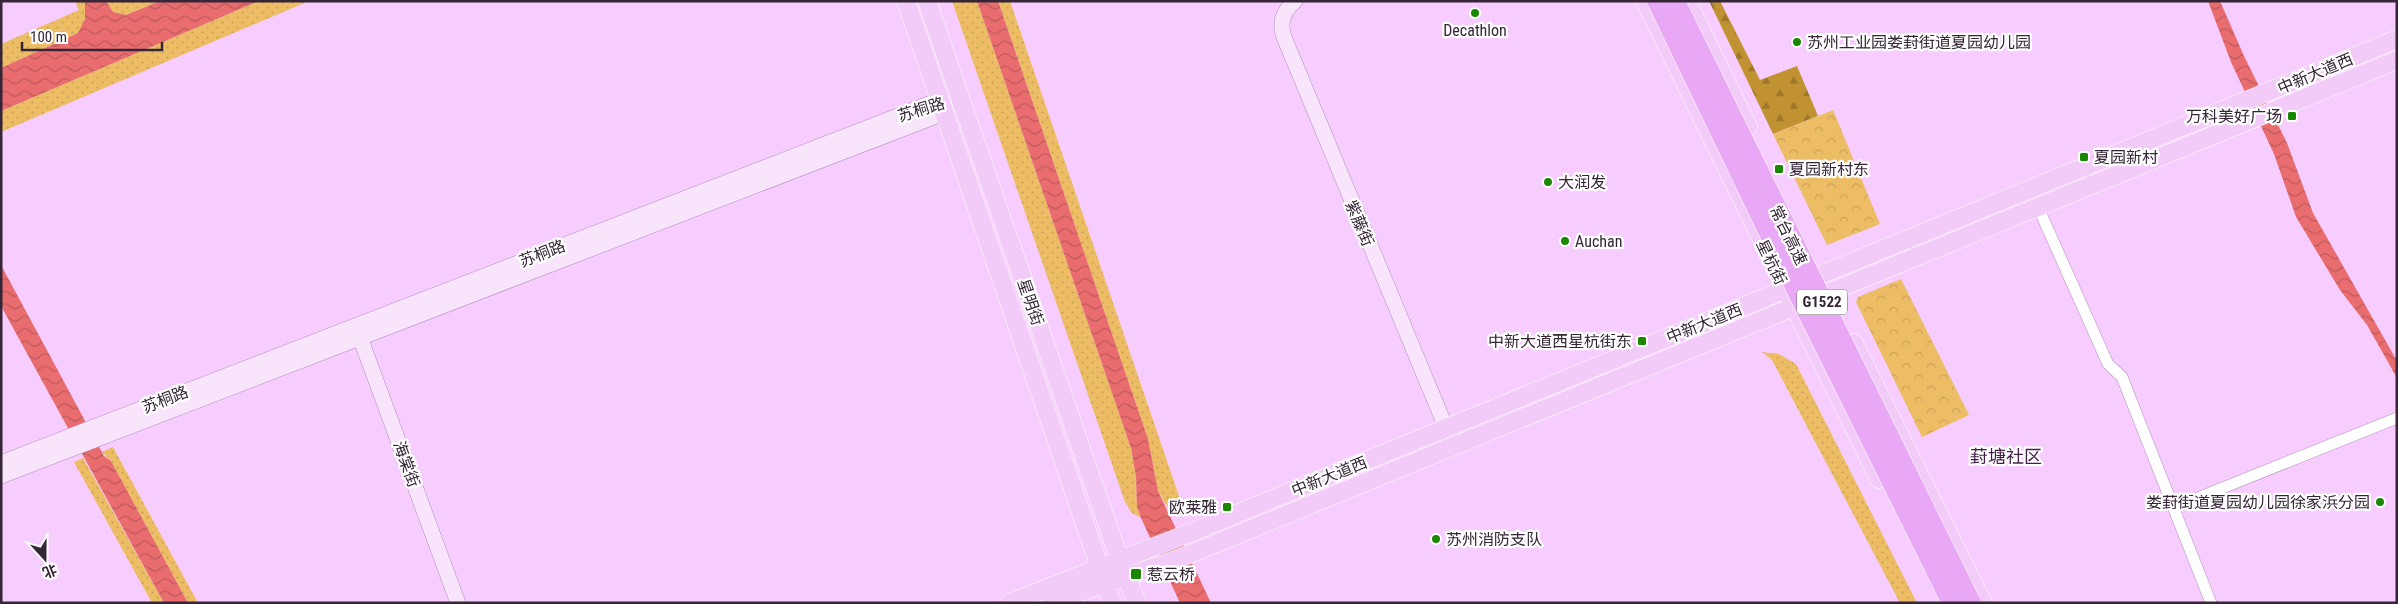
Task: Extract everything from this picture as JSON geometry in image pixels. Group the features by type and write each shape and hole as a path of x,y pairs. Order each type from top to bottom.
{"highway":[{"name":"常台高速","path":"1657,1 1952,603"},
{"name":"常台高速","path":"1675,1 1970,603"}],"main road":[{"name":"星明街","path":"906,1 1101,576 1112,603"},
{"name":"星明街","path":"927,1 1123,569 1137,603"},
{"name":"紫藤街","path":"1295,1 1283,17 1282,28 1284,38 1454,446"},
{"name":"星杭街","path":"1645,1 1793,307 1941,603"},
{"path":"1687,1 1820,276 1983,603"},
{"name":"中新大道西","path":"1123,569 1150,549 2397,39"},
{"name":"中新大道西","path":"1009,603 1123,569 1158,566 1200,550 2397,60"},
{"name":"苏桐路","path":"1,463 50,450 961,99"},
{"path":"2231,107 2238,124"},
{"path":"1719,154 1751,175 1804,282 1829,292"},
{"path":"1785,290 1812,300 1880,438 1906,448"},
{"name":"海棠街","path":"358,331 458,603"},
{"name":"苏桐路","path":"1,476 50,450"},
{"name":"中新大道西","path":"1051,603 1101,576"}],"street":[{"path":"2038,207 2108,364 2122,377 2175,507 2211,603"},
{"path":"2175,507 2397,418"}],"green space":[{"path":"75,1 85,1 86,5 85,18 78,33 1,68 1,44 79,10"},
{"path":"106,1 160,1 126,15 113,12"},
{"path":"259,1 309,1 1,132 1,111"},
{"path":"952,1 977,1 1131,448 1136,477 1137,507 1141,518 1132,513 1125,502"},
{"path":"998,1 1010,1 1182,505 1169,510 1158,491 1148,439"},
{"path":"1709,1 1720,1 1760,80 1797,66 1818,116 1773,134"},
{"path":"1833,110 1880,224 1827,245 1773,134"},
{"path":"1901,279 1969,415 1922,437 1856,302 1858,297"},
{"path":"1762,352 1779,354 1796,364 1917,603 1900,603 1772,360"},
{"path":"113,447 198,603 188,603 111,461 102,452"},
{"path":"83,458 164,603 152,603 74,462"}],"water":[{"path":"85,1 106,1 113,12 126,15 160,1 259,1 1,111 1,68 78,33 85,19"},
{"path":"977,1 998,1 1148,439 1158,491 1211,603 1180,603 1141,518 1137,507 1136,477 1131,448"},
{"path":"2208,1 2220,1 2244,56 2287,143 2313,213 2397,361 2397,378 2367,325 2340,290 2296,217 2274,154 2231,62"},
{"path":"1,265 104,456 111,461 188,603 164,603 1,306"}],"place":[{"name":"Decathlon","path":"1475,13"},
{"name":"苏州工业园娄葑街道夏园幼儿园","path":"1797,42"},
{"name":"万科美好广场","path":"2292,116"},
{"name":"夏园新村","path":"2084,157"},
{"name":"夏园新村东","path":"1779,169"},
{"name":"大润发","path":"1548,182"},
{"name":"Auchan","path":"1565,241"},
{"name":"中新大道西星杭街东","path":"1642,341"},
{"name":"娄葑街道夏园幼儿园徐家浜分园","path":"2380,502"},
{"name":"欧莱雅","path":"1227,507"},
{"name":"苏州消防支队","path":"1436,539"},
{"name":"惹云桥","path":"1136,574"}],"district":[{"name":"葑塘社区","path":"2006,457"}]}
